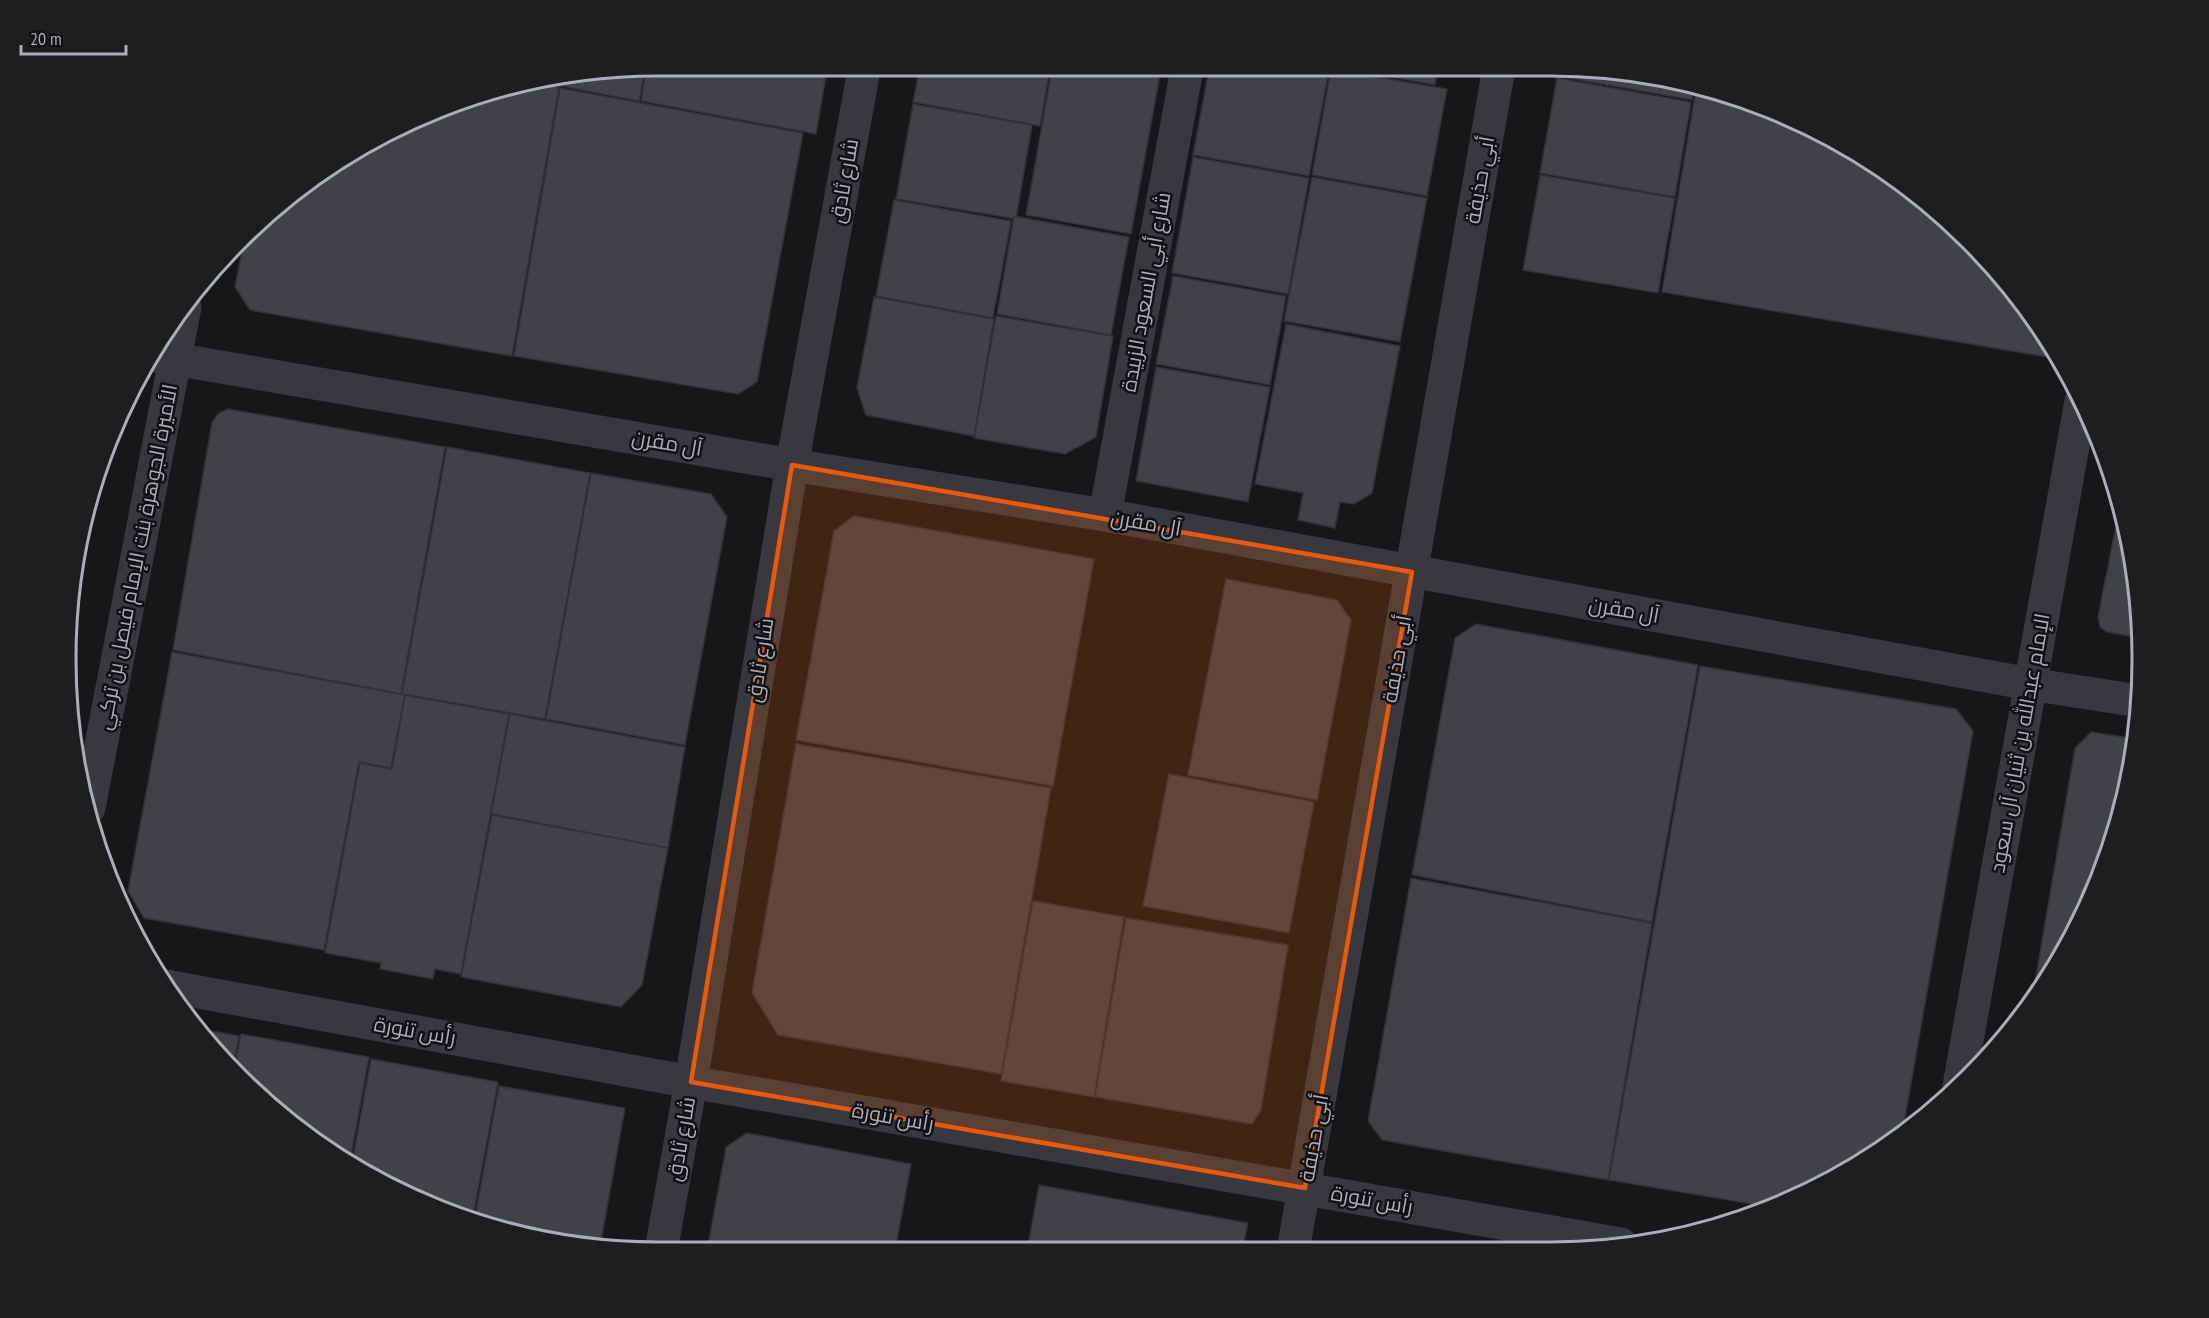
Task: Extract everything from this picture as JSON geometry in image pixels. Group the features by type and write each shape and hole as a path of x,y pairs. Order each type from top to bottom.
{"street":[{"name":"شارع ثادق","path":"663,1242 792,465 863,76"},
{"name":"شارع أبي السعود الزبيدة","path":"1105,515 1186,76"},
{"name":"أبي حذيفة","path":"1295,1242 1498,76"},
{"name":"آل مقرن","path":"164,357 792,465 1105,515 2030,684 2131,700"},
{"name":"الأميرة الجوهرة بنت الإمام فيصل بن تركي","path":"92,791 164,357"},
{"name":"الإمام عبدالله بن ثنيان آل سعود","path":"1962,1071 2078,415"},
{"name":"رأس تنورة","path":"179,988 691,1082 1595,1239"}],"highlighted area":[{"path":"792,465 1412,572 1305,1188 691,1082"}],"building":[{"path":"826,76 816,134 641,101 645,77"},
{"path":"918,76 1049,76 1040,126 913,102"},
{"path":"1051,76 1160,76 1131,234 1026,215"},
{"path":"1208,76 1328,76 1309,176 1193,155"},
{"path":"1330,76 1372,76 1447,89 1427,196 1312,175"},
{"path":"1385,76 1437,76 1435,85"},
{"path":"1559,76 1626,81 1693,94 1692,100"},
{"path":"644,77 639,101 558,86 583,81"},
{"path":"1557,78 1691,102 1675,197 1540,173"},
{"path":"559,87 512,356 250,310 235,287 242,253 275,221 335,175 401,137 436,121 508,96"},
{"path":"560,88 803,133 757,382 738,394 514,356"},
{"path":"1695,95 1737,107 1808,137 1874,175 1905,197 1962,247 1988,275 2012,304 2047,357 1662,292"},
{"path":"913,104 1032,125 1016,219 896,199"},
{"path":"1193,157 1309,178 1288,294 1172,273"},
{"path":"1540,175 1675,198 1658,293 1523,270"},
{"path":"1312,177 1427,198 1400,342 1284,321"},
{"path":"894,200 1011,221 993,318 876,296"},
{"path":"1014,216 1129,237 1111,335 997,314"},
{"path":"1173,276 1286,296 1270,385 1156,364"},
{"path":"874,297 994,319 974,436 866,415 857,388"},
{"path":"996,316 1113,336 1096,437 1065,454 974,438"},
{"path":"1286,324 1400,346 1372,493 1354,504 1340,502 1335,528 1298,520 1303,493 1255,484"},
{"path":"1156,367 1270,387 1248,502 1136,481"},
{"path":"228,409 445,447 401,694 173,650 212,422 219,413"},
{"path":"447,447 590,473 545,719 402,694"},
{"path":"591,473 711,494 727,517 685,745 546,719"},
{"path":"854,516 1094,559 1053,786 796,740 834,531"},
{"path":"2116,524 2128,583 2131,636 2107,632 2100,627 2098,616"},
{"path":"1226,579 1337,600 1351,620 1317,800 1188,775"},
{"path":"1476,624 1698,665 1652,922 1412,875 1455,638"},
{"path":"172,652 405,695 391,768 359,762 324,950 144,918 128,891"},
{"path":"1700,666 1956,709 1973,731 1904,1121 1841,1163 1808,1181 1754,1204 1609,1180"},
{"path":"405,695 509,714 461,974 435,969 433,979 380,969 381,963 325,953 360,763 392,769"},
{"path":"510,714 685,747 668,848 491,814"},
{"path":"2091,732 2127,738 2113,810 2102,846 2072,917 2035,981 2075,748"},
{"path":"796,744 1051,788 1001,1074 778,1035 752,993"},
{"path":"1169,774 1314,802 1289,933 1143,906"},
{"path":"492,815 668,848 642,985 621,1007 461,977"},
{"path":"1411,878 1652,923 1608,1180 1382,1140 1368,1121"},
{"path":"1033,901 1124,917 1094,1097 1001,1081"},
{"path":"1126,918 1288,945 1261,1110 1252,1124 1095,1097"},
{"path":"211,1031 239,1036 235,1058"},
{"path":"241,1034 369,1057 352,1153 304,1121 236,1059"},
{"path":"371,1059 498,1082 474,1212 401,1181 354,1154"},
{"path":"499,1086 625,1108 602,1238 545,1230 476,1212"},
{"path":"747,1133 911,1164 897,1242 709,1242 726,1147"},
{"path":"1039,1185 1248,1223 1244,1242 1029,1242"}]}
